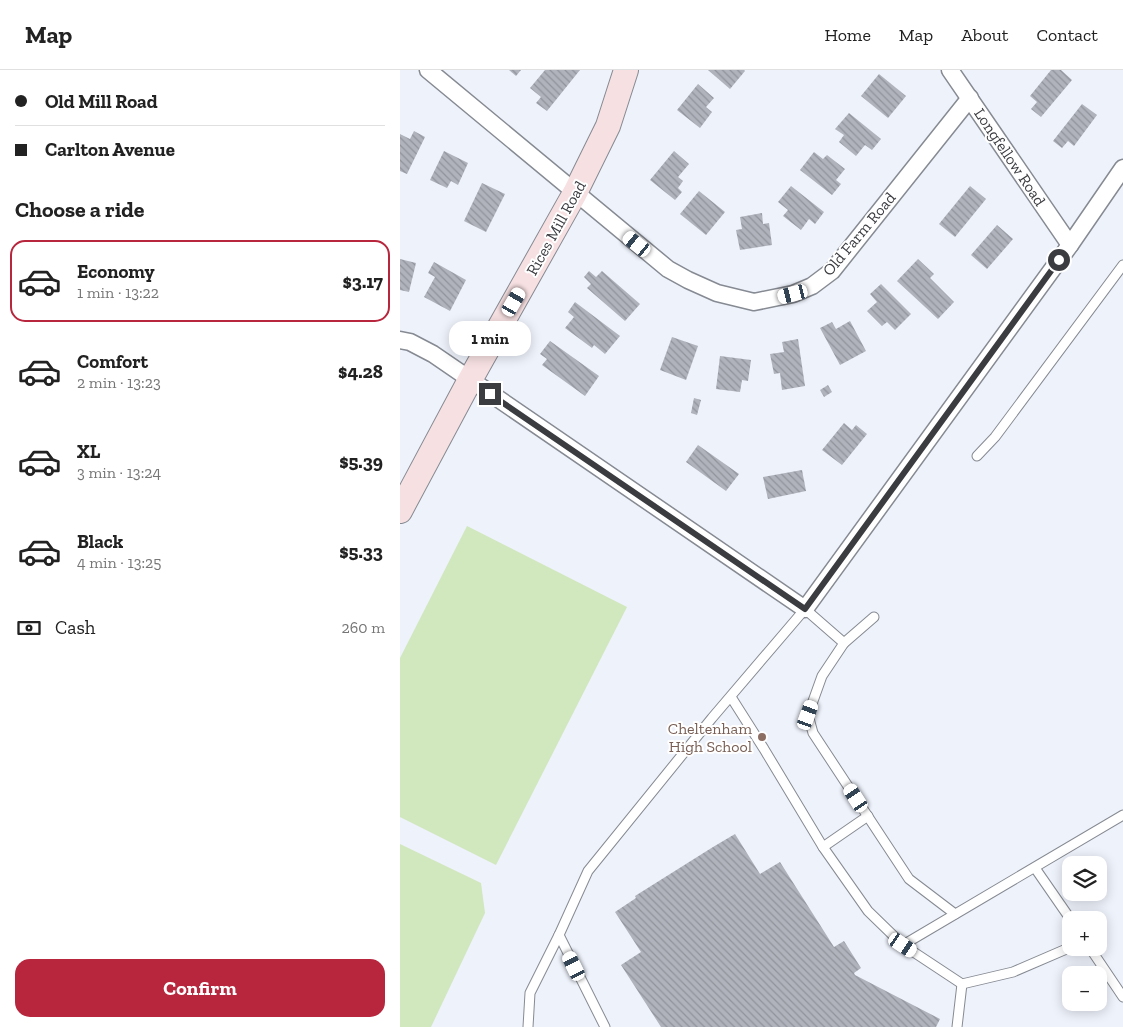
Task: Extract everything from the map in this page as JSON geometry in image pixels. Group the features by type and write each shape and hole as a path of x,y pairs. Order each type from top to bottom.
{"street":[{"name":"Old Farm Road","path":"428,70 575,194 668,269 717,293 754,302 793,294 812,286 832,271 970,98"},
{"name":"Rices Mill Road","path":"400,511 470,380 575,194 608,126 626,70"},
{"name":"Longfellow Road","path":"950,70 1070,246"},
{"path":"400,340 410,342 433,354 805,609 1070,246 1123,168"}],"lane":[{"path":"977,456 995,437 1123,265"},
{"path":"528,1027 530,993 588,871 730,697 805,609 844,643"},
{"path":"874,617 844,643 822,676 808,715 813,733 909,879 955,914"},
{"path":"730,697 823,847 868,911 903,945 962,984 1013,972 1062,951"},
{"path":"903,945 1123,815"},
{"path":"823,847 868,816"},
{"path":"1035,868 1065,911"},
{"path":"559,935 605,1027"},
{"path":"1095,956 1123,997"},
{"path":"957,1027 962,984"}],"green space":[{"path":"467,526 627,607 496,865 400,817 400,658"},
{"path":"400,844 481,883 485,913 431,1027 400,1027"}],"building":[{"path":"509,70 521,70 516,76"},
{"path":"545,70 580,70 547,111 536,103 541,97 530,88"},
{"path":"708,70 744,70 745,71 730,89"},
{"path":"1051,70 1061,70 1072,80 1041,117 1031,109 1037,102 1030,96"},
{"path":"879,74 906,96 888,118 861,96"},
{"path":"698,84 714,98 706,107 712,112 700,128 677,110"},
{"path":"1082,104 1097,115 1074,146 1068,141 1062,148 1053,141"},
{"path":"849,113 881,139 872,150 865,145 856,156 839,142 844,135 835,129"},
{"path":"414,131 425,137 407,174 400,171 400,134 410,139"},
{"path":"444,151 468,163 458,185 451,181 447,188 430,180"},
{"path":"674,151 689,164 678,177 683,181 678,188 682,192 675,200 650,180"},
{"path":"814,152 823,159 827,155 845,169 836,180 841,184 832,195 800,170"},
{"path":"482,183 505,194 486,232 464,221"},
{"path":"791,186 824,212 815,224 809,219 801,230 783,216 788,210 778,202"},
{"path":"970,186 986,199 955,237 939,224"},
{"path":"699,191 725,212 706,235 680,214"},
{"path":"762,213 763,224 769,223 772,245 740,250 736,230 742,229 740,217"},
{"path":"997,225 1013,239 987,269 971,255"},
{"path":"400,259 416,263 409,292 400,290"},
{"path":"918,259 934,274 930,278 954,302 938,319 897,281"},
{"path":"434,262 466,280 450,311 424,297 435,277 428,273"},
{"path":"589,271 596,277 602,271 640,304 625,321 587,288 591,284 584,277"},
{"path":"881,284 911,314 895,330 887,322 882,326 867,311 877,302 870,294"},
{"path":"575,302 620,336 605,354 594,345 592,348 565,328 574,317 568,312"},
{"path":"850,321 866,351 840,365 820,328 832,322 836,329"},
{"path":"672,337 698,346 686,380 660,370"},
{"path":"798,339 805,386 782,390 780,373 774,374 770,354 784,352 782,342"},
{"path":"550,341 599,376 585,396 542,365 547,359 540,354"},
{"path":"720,356 751,360 748,381 742,380 740,392 716,389"},
{"path":"828,385 832,392 824,397 820,390"},
{"path":"694,398 701,400 697,415 691,413"},
{"path":"844,423 852,430 856,425 867,434 842,465 822,450"},
{"path":"698,445 739,474 726,491 686,462"},
{"path":"802,470 806,491 768,499 763,477"},
{"path":"735,834 760,874 780,862 834,947 844,941 861,968 854,973 855,975 940,1019 936,1027 661,1027 621,965 641,952 615,912 636,898 635,896"}],"place":[{"name":"Cheltenham High School","path":"762,737"}],"route":[{"path":"490,394 805,609 1059,260"}]}
